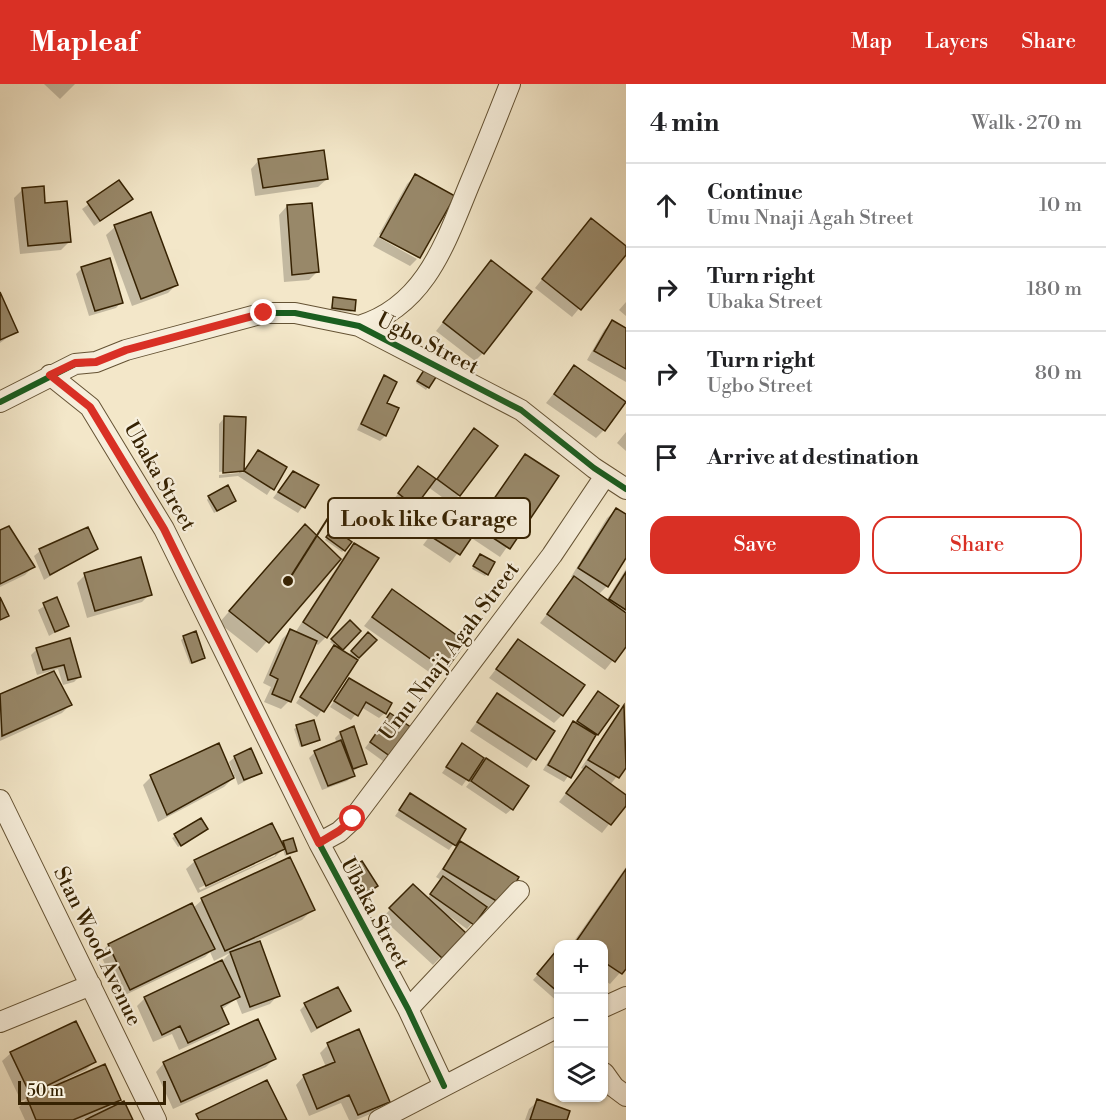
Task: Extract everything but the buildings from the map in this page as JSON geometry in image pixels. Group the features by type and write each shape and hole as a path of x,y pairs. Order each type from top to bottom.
{"street":[{"path":"359,326 377,320 412,295 441,256 510,84"},
{"name":"Ugbo Street","path":"50,375 75,363 96,362 126,350 264,313 295,313 359,326 521,410 605,476 626,489"},
{"path":"0,402 50,375"},
{"name":"Ubaka Street","path":"50,375 90,407 164,529 319,843 408,1009 444,1086"},
{"name":"Umu Nnaji Agah Street","path":"319,843 353,819 552,555 605,476"},
{"name":"Stan Wood Avenue","path":"0,800 154,1116"},
{"path":"408,1009 519,891"},
{"path":"0,1022 91,985"},
{"path":"608,1005 626,997"},
{"path":"379,1120 554,1029"},
{"path":"608,1078 626,1096"}],"cycle path":[{"path":"0,402 75,364 96,362 126,350 264,313 295,313 359,326 521,410 594,468 626,489"},
{"path":"50,375 90,407 164,529 319,843 408,1009 444,1086"}],"place":[{"name":"Look like Garage","path":"288,581"}],"route":[{"path":"264,313 126,350 96,362 75,363 50,375 90,407 164,529 319,843 353,819"}]}
